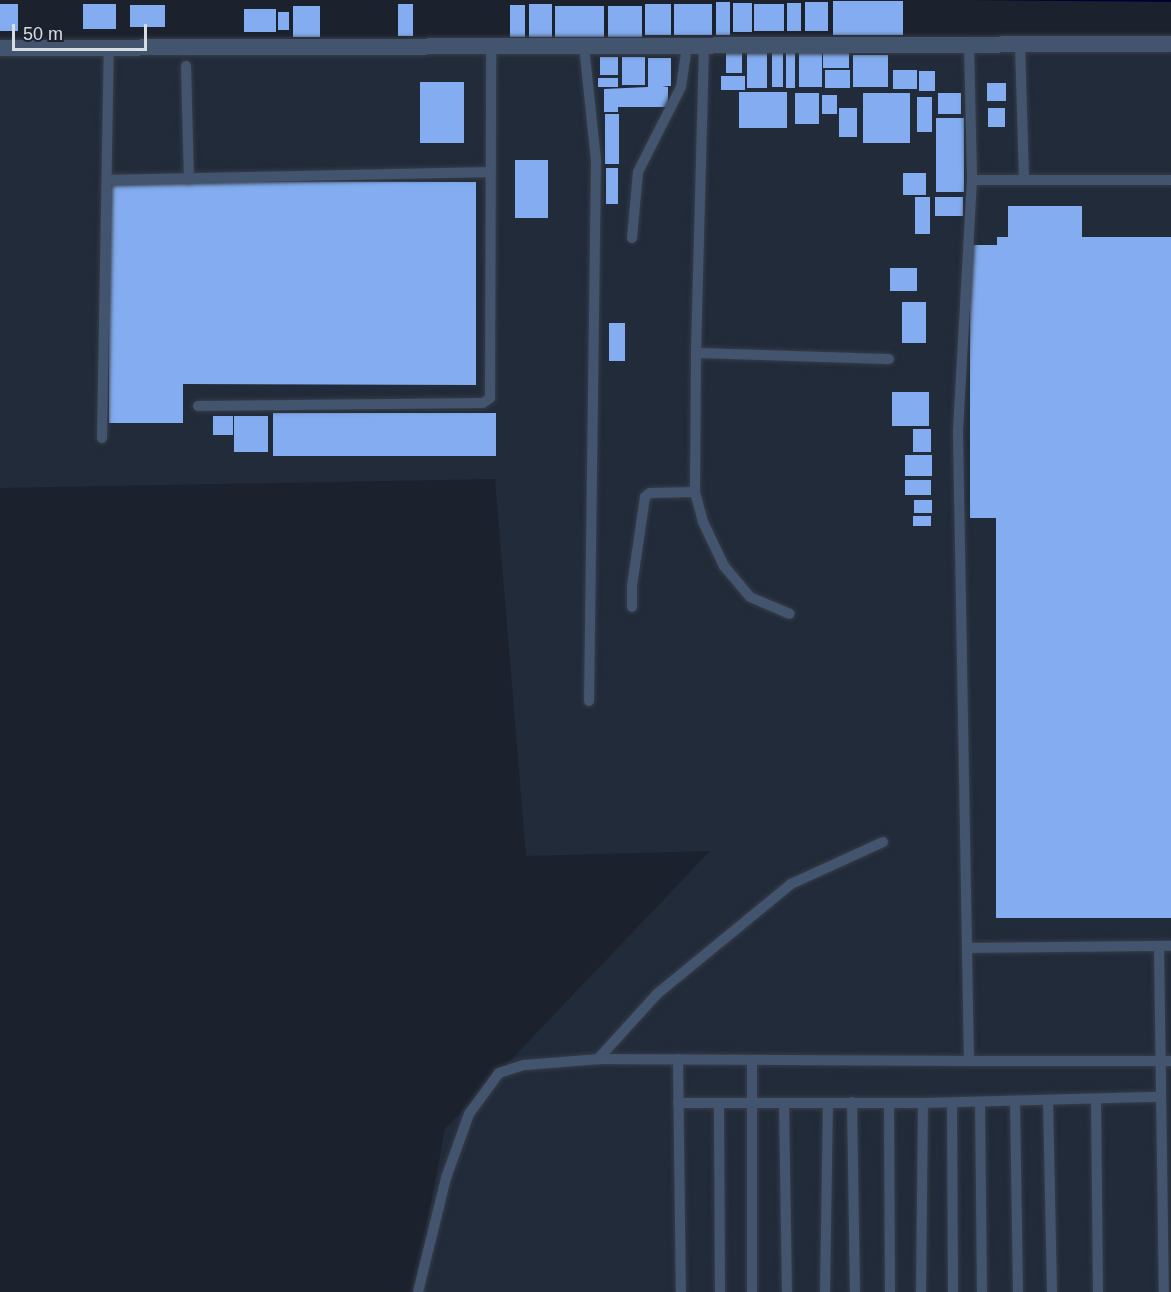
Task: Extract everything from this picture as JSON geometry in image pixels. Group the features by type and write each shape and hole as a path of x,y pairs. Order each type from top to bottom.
{"street":[{"path":"0,48 1171,44"}],"lane":[{"path":"969,44 972,180 958,433 969,1061"},
{"path":"1020,44 1024,180"},
{"path":"198,406 483,403 490,398 491,46"},
{"path":"584,46 596,161 589,701"},
{"path":"632,238 638,172 681,87 695,46"},
{"path":"695,46 695,492 703,522 724,566 750,597 790,614"},
{"path":"102,438 109,48"},
{"path":"186,66 189,179"},
{"path":"107,180 489,172"},
{"path":"972,180 1171,180"},
{"path":"696,353 889,359"},
{"path":"632,607 632,586 645,497 650,493 695,492"},
{"path":"598,1059 657,994 791,884 883,842"},
{"path":"1159,946 1158,1061 1164,1292"},
{"path":"967,948 1171,946"},
{"path":"418,1292 446,1178 469,1114 499,1073 524,1065 598,1059 1171,1061"},
{"path":"678,1059 681,1292"},
{"path":"752,1060 752,1292"},
{"path":"678,1103 952,1103 1159,1097"},
{"path":"1096,1099 1098,1292"},
{"path":"1048,1100 1052,1292"},
{"path":"1015,1101 1018,1292"},
{"path":"852,1102 855,1292"},
{"path":"980,1102 982,1292"},
{"path":"889,1103 890,1292"},
{"path":"921,1292 923,1103"},
{"path":"952,1103 952,1292"},
{"path":"719,1104 720,1292"},
{"path":"784,1104 787,1292"},
{"path":"825,1292 828,1104"}],"shaded area":[{"path":"970,0 1171,0 1171,2"},
{"path":"1171,35 1171,1292 414,1292 445,1129 710,851 526,856 495,479 0,488 0,45"}],"building":[{"path":"833,1 903,1 903,35 833,35"},
{"path":"716,2 730,2 730,35 716,35"},
{"path":"805,2 828,2 828,31 805,31"},
{"path":"733,3 752,3 752,32 733,32"},
{"path":"787,3 801,3 801,31 787,31"},
{"path":"0,4 18,4 18,31 0,31"},
{"path":"83,4 116,4 116,29 83,29"},
{"path":"398,4 413,4 413,36 398,36"},
{"path":"529,4 552,4 552,37 529,37"},
{"path":"645,4 671,4 671,35 645,35"},
{"path":"674,4 712,4 712,35 674,35"},
{"path":"754,4 784,4 784,31 754,31"},
{"path":"130,5 165,5 165,27 130,27"},
{"path":"510,5 525,5 525,37 510,37"},
{"path":"293,6 320,6 320,37 293,37"},
{"path":"555,6 604,6 604,37 555,37"},
{"path":"608,6 642,6 642,37 608,37"},
{"path":"244,9 276,9 276,32 244,32"},
{"path":"278,12 289,12 289,30 278,30"},
{"path":"726,48 742,48 742,73 726,73"},
{"path":"747,49 767,49 767,88 747,88"},
{"path":"772,49 783,49 783,87 772,87"},
{"path":"786,51 795,51 795,88 786,88"},
{"path":"799,52 822,52 822,87 799,87"},
{"path":"823,53 849,53 849,68 823,68"},
{"path":"853,55 888,55 888,87 853,87"},
{"path":"600,57 618,57 618,75 600,75"},
{"path":"622,57 645,57 645,85 622,85"},
{"path":"648,58 671,58 671,86 662,86 668,87 668,107 618,107 618,112 604,112 604,89 648,87"},
{"path":"825,70 850,70 850,88 825,88"},
{"path":"893,70 917,70 917,89 893,89"},
{"path":"919,71 935,71 935,91 919,91"},
{"path":"721,76 745,76 745,90 721,90"},
{"path":"598,78 618,78 618,87 598,87"},
{"path":"420,82 464,82 464,143 420,143"},
{"path":"987,83 1006,83 1006,101 987,101"},
{"path":"739,92 787,92 787,128 739,128"},
{"path":"795,93 819,93 819,124 795,124"},
{"path":"863,93 910,93 910,143 863,143"},
{"path":"938,93 961,93 961,114 938,114"},
{"path":"822,95 837,95 837,114 822,114"},
{"path":"917,97 932,97 932,132 917,132"},
{"path":"839,108 857,108 857,137 839,137"},
{"path":"988,108 1005,108 1005,127 988,127"},
{"path":"605,114 619,114 619,164 605,164"},
{"path":"936,118 964,118 964,192 936,192"},
{"path":"515,160 548,160 548,218 515,218"},
{"path":"606,168 618,168 618,204 606,204"},
{"path":"903,173 926,173 926,195 903,195"},
{"path":"109,181 476,182 476,385 183,384 183,423 109,423"},
{"path":"915,197 930,197 930,234 915,234"},
{"path":"935,197 963,197 963,216 935,216"},
{"path":"1008,206 1082,206 1082,237 1171,237 1171,918 996,918 996,518 970,518 970,245 997,245 997,237 1008,237"},
{"path":"890,268 917,268 917,291 890,291"},
{"path":"902,302 926,302 926,343 902,343"},
{"path":"609,323 625,323 625,361 609,361"},
{"path":"892,392 929,392 929,426 892,426"},
{"path":"273,413 496,413 496,456 273,456"},
{"path":"213,416 233,416 233,435 213,435"},
{"path":"234,416 268,416 268,452 234,452"},
{"path":"913,429 931,429 931,452 913,452"},
{"path":"905,455 932,455 932,476 905,476"},
{"path":"905,480 931,480 931,495 905,495"},
{"path":"914,500 932,500 932,513 914,513"},
{"path":"913,516 931,516 931,526 913,526"}]}
